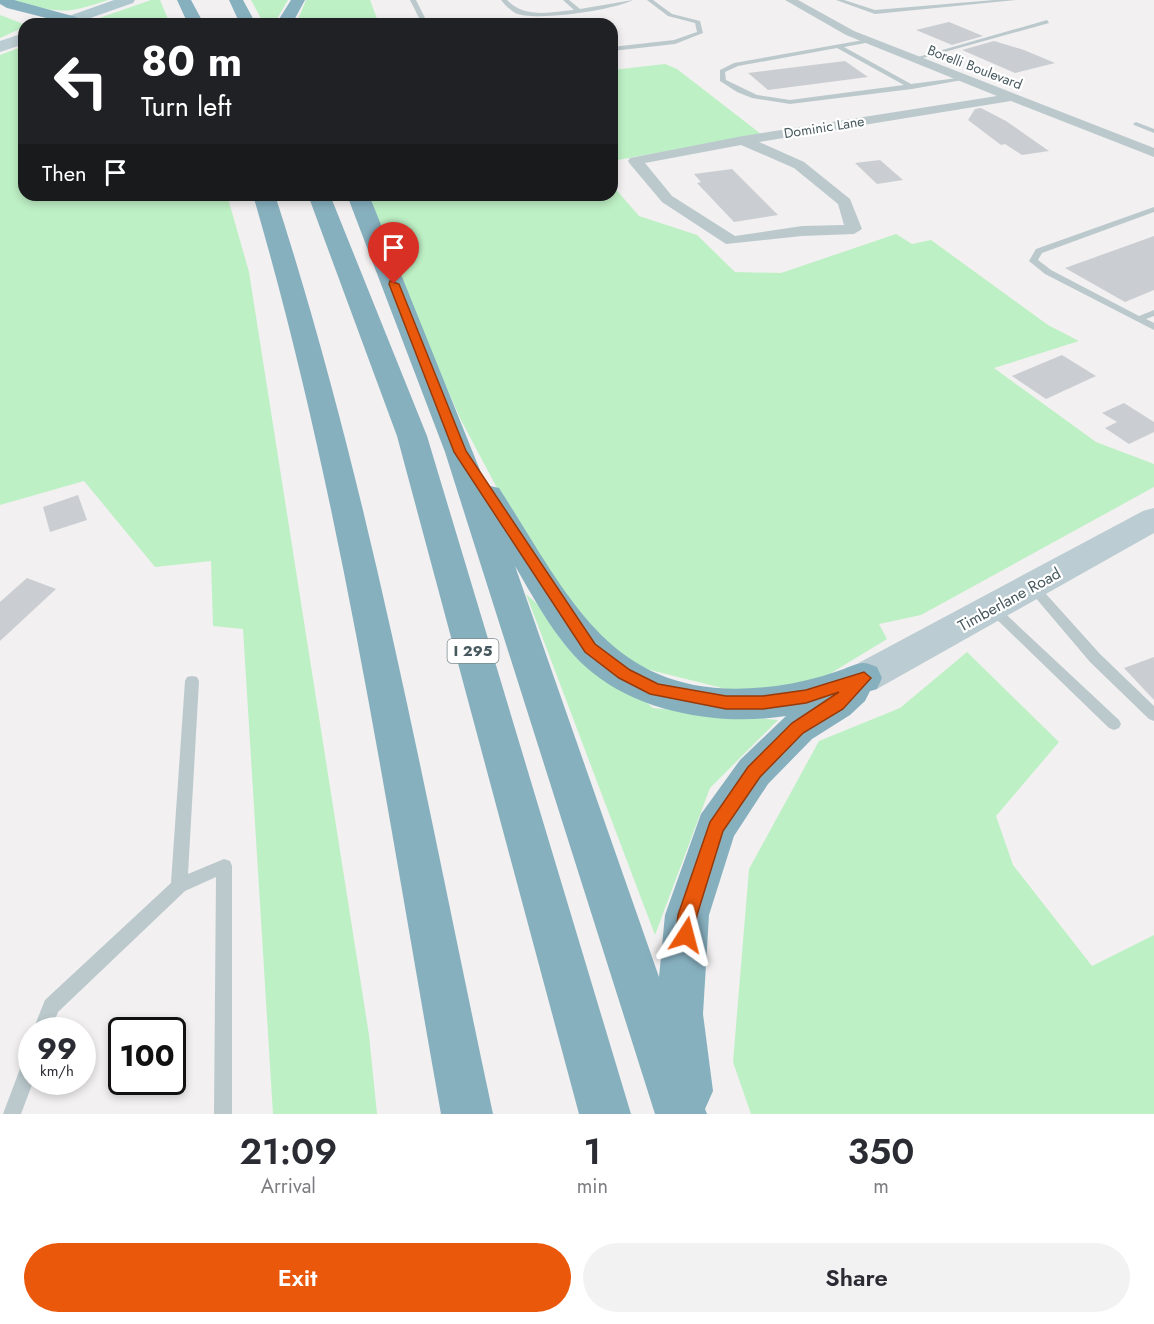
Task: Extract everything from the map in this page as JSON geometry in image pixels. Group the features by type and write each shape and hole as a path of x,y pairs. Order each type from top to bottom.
{"highway":[{"path":"3,0 54,18"},
{"path":"184,0 193,18"},
{"path":"199,0 206,18"},
{"path":"236,0 245,18"},
{"path":"288,18 298,0"},
{"path":"0,11 25,18"},
{"path":"250,201 266,260 291,277"},
{"path":"266,201 291,277 358,564 467,1114"},
{"name":"I 295","path":"322,201 412,436 605,1114"},
{"path":"360,201 460,452 681,1114"},
{"path":"460,452 574,627 590,648 624,674 655,690 726,703 763,703 806,696 864,678"},
{"path":"690,1114 679,1014 687,915 716,828 754,772 798,728 837,704 864,678"}],"main road":[{"path":"78,18 128,0"}],"street":[{"name":"Borelli Boulevard","path":"790,0 869,41 1154,153"},
{"path":"0,47 18,40"},
{"name":"Dominic Lane","path":"743,140 799,165 845,202 854,229 802,231 732,241 667,199 636,161 743,140 1012,97"},
{"name":"Timberlane Road","path":"864,678 1153,520"}],"lane":[{"path":"413,0 422,18"},
{"path":"504,0 513,10 533,14 615,6 630,0"},
{"path":"566,0 578,10"},
{"path":"618,48 675,42 700,33 698,22 670,15 650,0"},
{"path":"839,0 875,12 1013,0"},
{"path":"940,0 949,5"},
{"path":"533,14 536,18"},
{"path":"914,59 1047,22"},
{"path":"869,41 736,64 722,71 723,81 744,95 763,100 790,102 965,79"},
{"path":"839,47 912,87"},
{"path":"1136,124 1154,131"},
{"path":"1154,209 1039,251 1033,261 1048,273 1154,327"},
{"path":"1139,320 1154,313"},
{"path":"1033,587 1095,658 1154,715"},
{"path":"993,609 1114,724"},
{"path":"179,886 192,681"},
{"path":"47,1017 51,1006 179,886 224,866 223,1114"},
{"path":"12,1114 19,1095"}],"green space":[{"path":"13,0 108,0 80,8 60,10"},
{"path":"151,0 160,0 168,18 99,18"},
{"path":"251,0 288,0 278,18 261,18"},
{"path":"306,0 370,0 377,18 298,18"},
{"path":"0,15 18,22 18,30 0,38"},
{"path":"18,48 18,201 229,201 249,272 369,1035 377,1114 273,1114 243,629 213,626 211,561 155,567 84,481 0,505 0,55"},
{"path":"665,64 677,69 761,134 618,160 618,69"},
{"path":"618,192 639,216 697,235 735,272 781,273 896,234 912,244 931,240 1048,325 1079,341 994,368 1096,442 1154,464 1154,487 921,615 879,624 887,639 823,678 746,694 642,668 598,639 524,539 461,420 364,201 618,201"},
{"path":"526,594 653,708 778,720 710,788 655,935"},
{"path":"967,652 1059,742 996,816 1013,865 1092,966 1154,935 1154,1114 751,1114 733,1062 749,869 819,741 900,708"}],"building":[{"path":"949,22 983,36 952,45 916,30"},
{"path":"994,41 1055,63 1015,73 962,50"},
{"path":"845,61 868,77 768,90 748,73"},
{"path":"981,108 1006,121 1049,151 1022,155 1005,144 1001,145 968,120 975,109"},
{"path":"880,160 903,180 877,184 855,163"},
{"path":"732,169 778,215 734,222 697,183 701,182 694,174"},
{"path":"1154,236 1154,290 1125,302 1065,268"},
{"path":"1062,355 1096,376 1046,399 1012,376"},
{"path":"1124,403 1154,422 1154,432 1129,444 1105,428 1117,422 1102,413"},
{"path":"78,495 87,520 50,532 43,507"},
{"path":"27,578 56,589 0,641 0,602"},
{"path":"1154,657 1154,700 1124,668"}],"route":[{"path":"394,284 460,452 568,619 590,648 624,674 655,690 726,703 763,703 806,696 864,678 837,704 798,728 754,772 716,828 687,915 686,935"}]}
